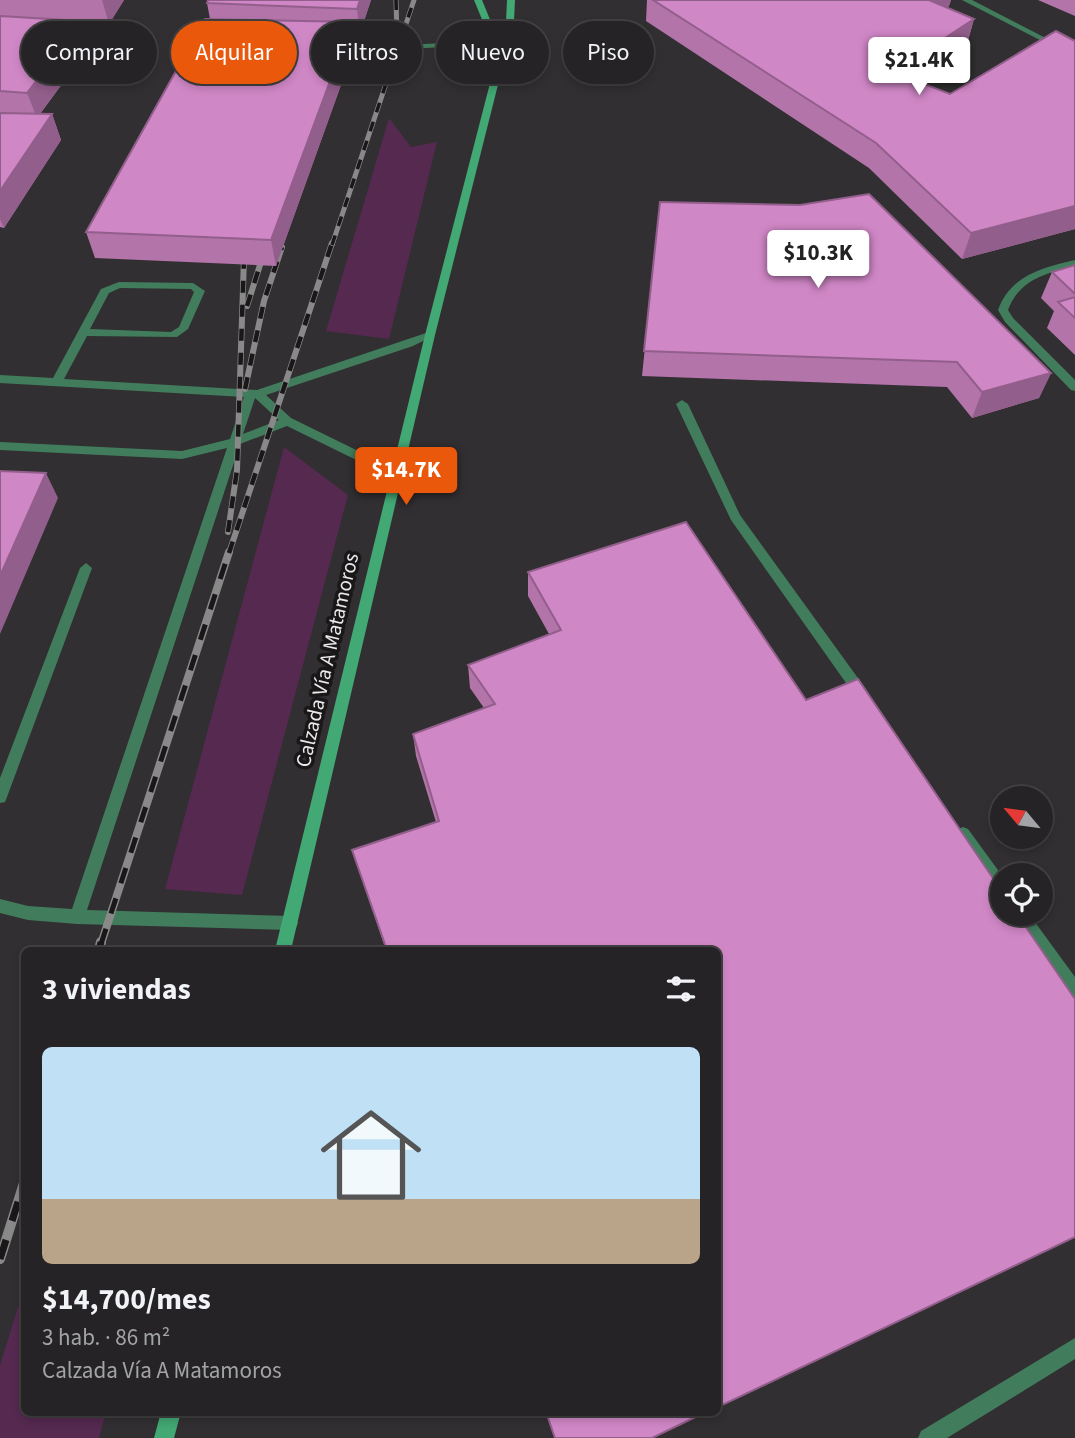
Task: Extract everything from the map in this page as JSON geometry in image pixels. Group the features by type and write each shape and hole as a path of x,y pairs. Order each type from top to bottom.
{"street":[{"path":"478,0 488,21"},
{"name":"Calzada Vía A Matamoros","path":"510,21 511,0"},
{"path":"966,0 1075,56"},
{"name":"Calzada Vía A Matamoros","path":"284,947 493,84"},
{"path":"1075,263 1022,280 1010,290 1003,310 1009,320 1075,387"},
{"path":"56,383 83,332 105,291 120,285 192,286 200,291 183,329 173,335 83,332"},
{"path":"0,379 255,394 396,349 430,335"},
{"path":"255,394 287,421 397,475"},
{"path":"77,917 235,442 255,394"},
{"path":"682,404 735,517 873,709"},
{"path":"0,446 182,456 235,442 287,421"},
{"path":"0,797 86,568"},
{"path":"954,822 990,872"},
{"path":"0,906 29,913 77,917 290,923"},
{"path":"1029,926 1075,991"},
{"path":"928,1438 1075,1348"},
{"path":"164,1438 170,1416"}],"shaded area":[{"path":"389,118 411,147 437,142 389,339 326,331"},
{"path":"284,447 348,495 242,895 165,889"},
{"path":"21,1298 21,1416 105,1416 99,1438 0,1438 0,1365"}],"building":[{"path":"208,0 360,0 357,9 207,3"},
{"path":"653,0 929,0 974,19 893,72 950,94 1056,31 1075,41 1075,206 971,233 876,143"},
{"path":"0,16 82,21 21,21 21,84 34,84 27,93 0,91"},
{"path":"205,19 311,21 311,84 329,84 271,240 86,232 171,80 171,84 297,84 297,21 204,21"},
{"path":"0,113 52,114 0,191"},
{"path":"869,194 1051,373 982,392 957,362 644,351 660,202 800,205"},
{"path":"1075,265 1075,294 1052,272"},
{"path":"1075,297 1075,318 1058,302"},
{"path":"0,471 46,473 0,576"},
{"path":"686,522 806,700 858,679 990,874 990,926 1025,926 1075,999 1075,1237 721,1406 721,947 386,947 352,850 439,821 413,734 495,704 468,665 561,630 528,572"},
{"path":"547,1416 698,1416 652,1438 555,1438"}],"railway":[{"path":"396,0 397,21"},
{"path":"332,245 414,0"},
{"path":"229,553 332,243"},
{"path":"247,306 266,246"},
{"path":"245,389 264,301 282,247"},
{"path":"228,532 237,470 244,258"},
{"path":"101,944 229,552"},
{"path":"100,947 101,942"},
{"path":"0,1259 21,1192"}]}
